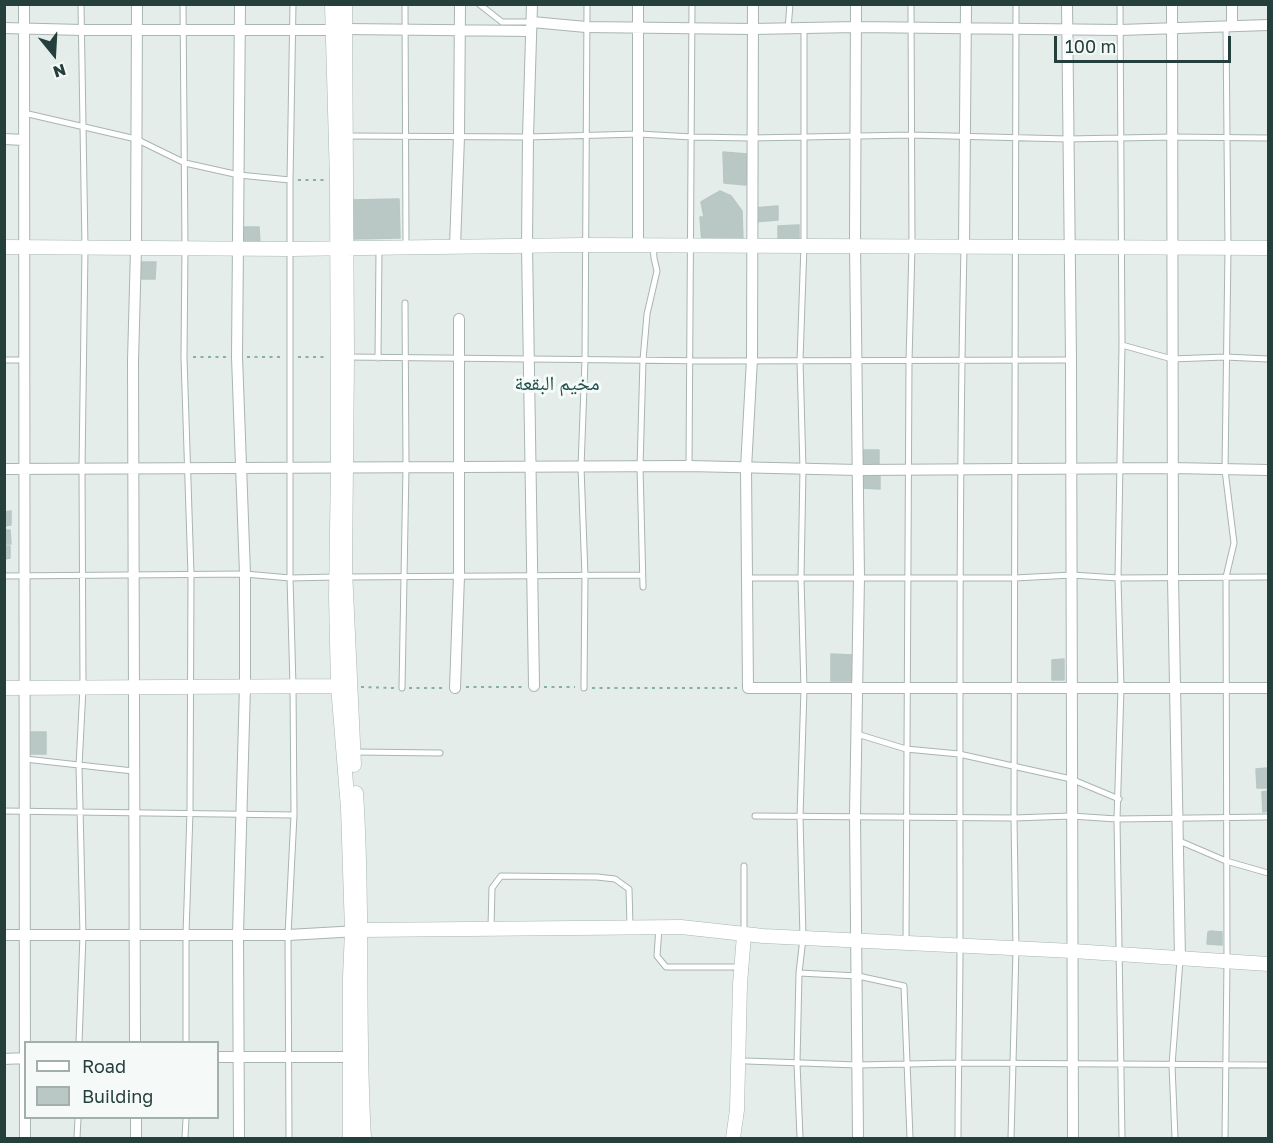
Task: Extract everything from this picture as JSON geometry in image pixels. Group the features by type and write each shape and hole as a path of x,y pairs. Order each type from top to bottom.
{"street":[{"path":"24,4 25,1041"},
{"path":"135,1041 133,361 137,4"},
{"path":"238,1138 238,934 245,686 245,574 237,357 240,4"},
{"path":"332,4 339,29 346,136 341,247 340,577 348,808 357,931 364,1138"},
{"path":"342,466 347,357 337,180 339,29 345,4"},
{"path":"454,246 459,137 460,4"},
{"path":"532,4 527,246 534,687"},
{"path":"638,4 638,245"},
{"path":"753,4 752,360 746,468 748,688 1269,688"},
{"path":"856,4 855,245 859,577 855,817 858,940 858,1138"},
{"path":"964,247 966,4"},
{"path":"1068,4 1073,688 1071,779 1073,1138"},
{"path":"1172,4 1173,578 1180,959"},
{"path":"1229,26 1232,4"},
{"path":"4,28 460,31 532,26 1120,30 1269,25"},
{"path":"4,139 24,140"},
{"path":"4,247 290,249 584,245 855,245 1269,249"},
{"path":"455,688 459,576 459,319"},
{"path":"4,469 689,466 858,470 1173,468 1269,470"},
{"path":"4,688 344,687"},
{"path":"344,687 353,752 359,837 357,931 350,1057 350,1138"},
{"path":"4,935 288,935 357,931 659,926 702,928 747,935 1073,951 1269,964"},
{"path":"733,1138 737,1110 741,967 747,935"},
{"path":"743,1138 747,1061 747,935"},
{"path":"219,1057 350,1057"},
{"path":"4,1059 24,1058"},
{"path":"25,1119 25,1138"},
{"path":"136,1119 136,1138"}],"lane":[{"path":"79,1041 83,935 79,766 83,688 82,469 85,248 81,4"},
{"path":"183,4 186,247 184,357 189,468 192,686 186,934 186,1041"},
{"path":"290,1138 288,935 294,815 290,578 290,180 293,4"},
{"path":"405,4 406,247"},
{"path":"479,4 502,22 532,26"},
{"path":"584,688 585,576 580,467 585,360 587,4"},
{"path":"689,466 692,4"},
{"path":"788,29 790,4"},
{"path":"906,943 909,361 912,247 911,4"},
{"path":"1011,1138 1016,949 1014,818 1016,4"},
{"path":"1120,4 1122,345 1119,578 1121,688 1117,819 1122,1138"},
{"path":"1225,1138 1226,577 1234,543 1225,470 1229,26"},
{"path":"800,1138 797,1063 802,938 800,817 804,689 800,360 804,245 804,28"},
{"path":"24,113 136,139 185,163 239,175 290,180"},
{"path":"346,136 528,137 639,134 751,138 911,135 1068,139 1269,138"},
{"path":"643,587 640,467 643,360 647,314 657,271 653,245"},
{"path":"957,1138 964,247"},
{"path":"378,358 379,248"},
{"path":"402,688 406,467 405,303"},
{"path":"1122,345 1172,359 1225,357 1269,359"},
{"path":"347,357 585,360 1071,360"},
{"path":"4,360 24,360"},
{"path":"4,576 245,574 290,578 641,575"},
{"path":"746,578 1015,578 1072,575 1119,578 1269,578"},
{"path":"855,733 906,749 959,754 1071,779 1119,800"},
{"path":"353,752 440,753"},
{"path":"25,759 135,771"},
{"path":"4,811 294,815"},
{"path":"755,816 1014,818 1071,816 1117,819 1269,817"},
{"path":"1178,840 1226,861 1269,873"},
{"path":"744,866 747,935"},
{"path":"491,928 492,888 501,876 615,879 629,889 630,926"},
{"path":"659,926 657,956 666,967 741,967"},
{"path":"1175,1138 1172,1065 1180,959"},
{"path":"799,973 858,976 904,986 910,1138"},
{"path":"747,1061 857,1065 958,1063 1269,1065"},
{"path":"77,1138 78,1119"},
{"path":"185,1138 186,1119"}],"path":[{"path":"290,180 337,180"},
{"path":"344,687 748,688"}],"building":[{"path":"723,152 747,154 746,185 724,183"},
{"path":"720,191 731,196 742,211 743,242 702,243 700,217 704,217 701,202"},
{"path":"399,199 400,238 352,239 351,200"},
{"path":"778,206 778,220 753,222 753,208"},
{"path":"799,225 799,239 778,239 778,226"},
{"path":"243,227 259,227 260,244 243,244"},
{"path":"138,262 156,262 155,279 138,279"},
{"path":"860,450 879,450 879,465 860,465"},
{"path":"861,474 880,474 880,489 861,488"},
{"path":"11,511 11,525 4,526 4,512"},
{"path":"4,530 10,530 11,544 4,544"},
{"path":"4,546 10,546 10,558 4,559"},
{"path":"831,654 852,655 852,681 831,681"},
{"path":"1064,659 1064,680 1052,680 1052,660"},
{"path":"27,732 46,732 46,754 27,754"},
{"path":"1268,768 1268,788 1257,788 1256,769"},
{"path":"1268,791 1268,811 1263,812 1262,792"},
{"path":"1208,932 1222,932 1222,945 1207,944"}],"district":[{"name":"مخيم البقعة","path":"557,384"}]}
